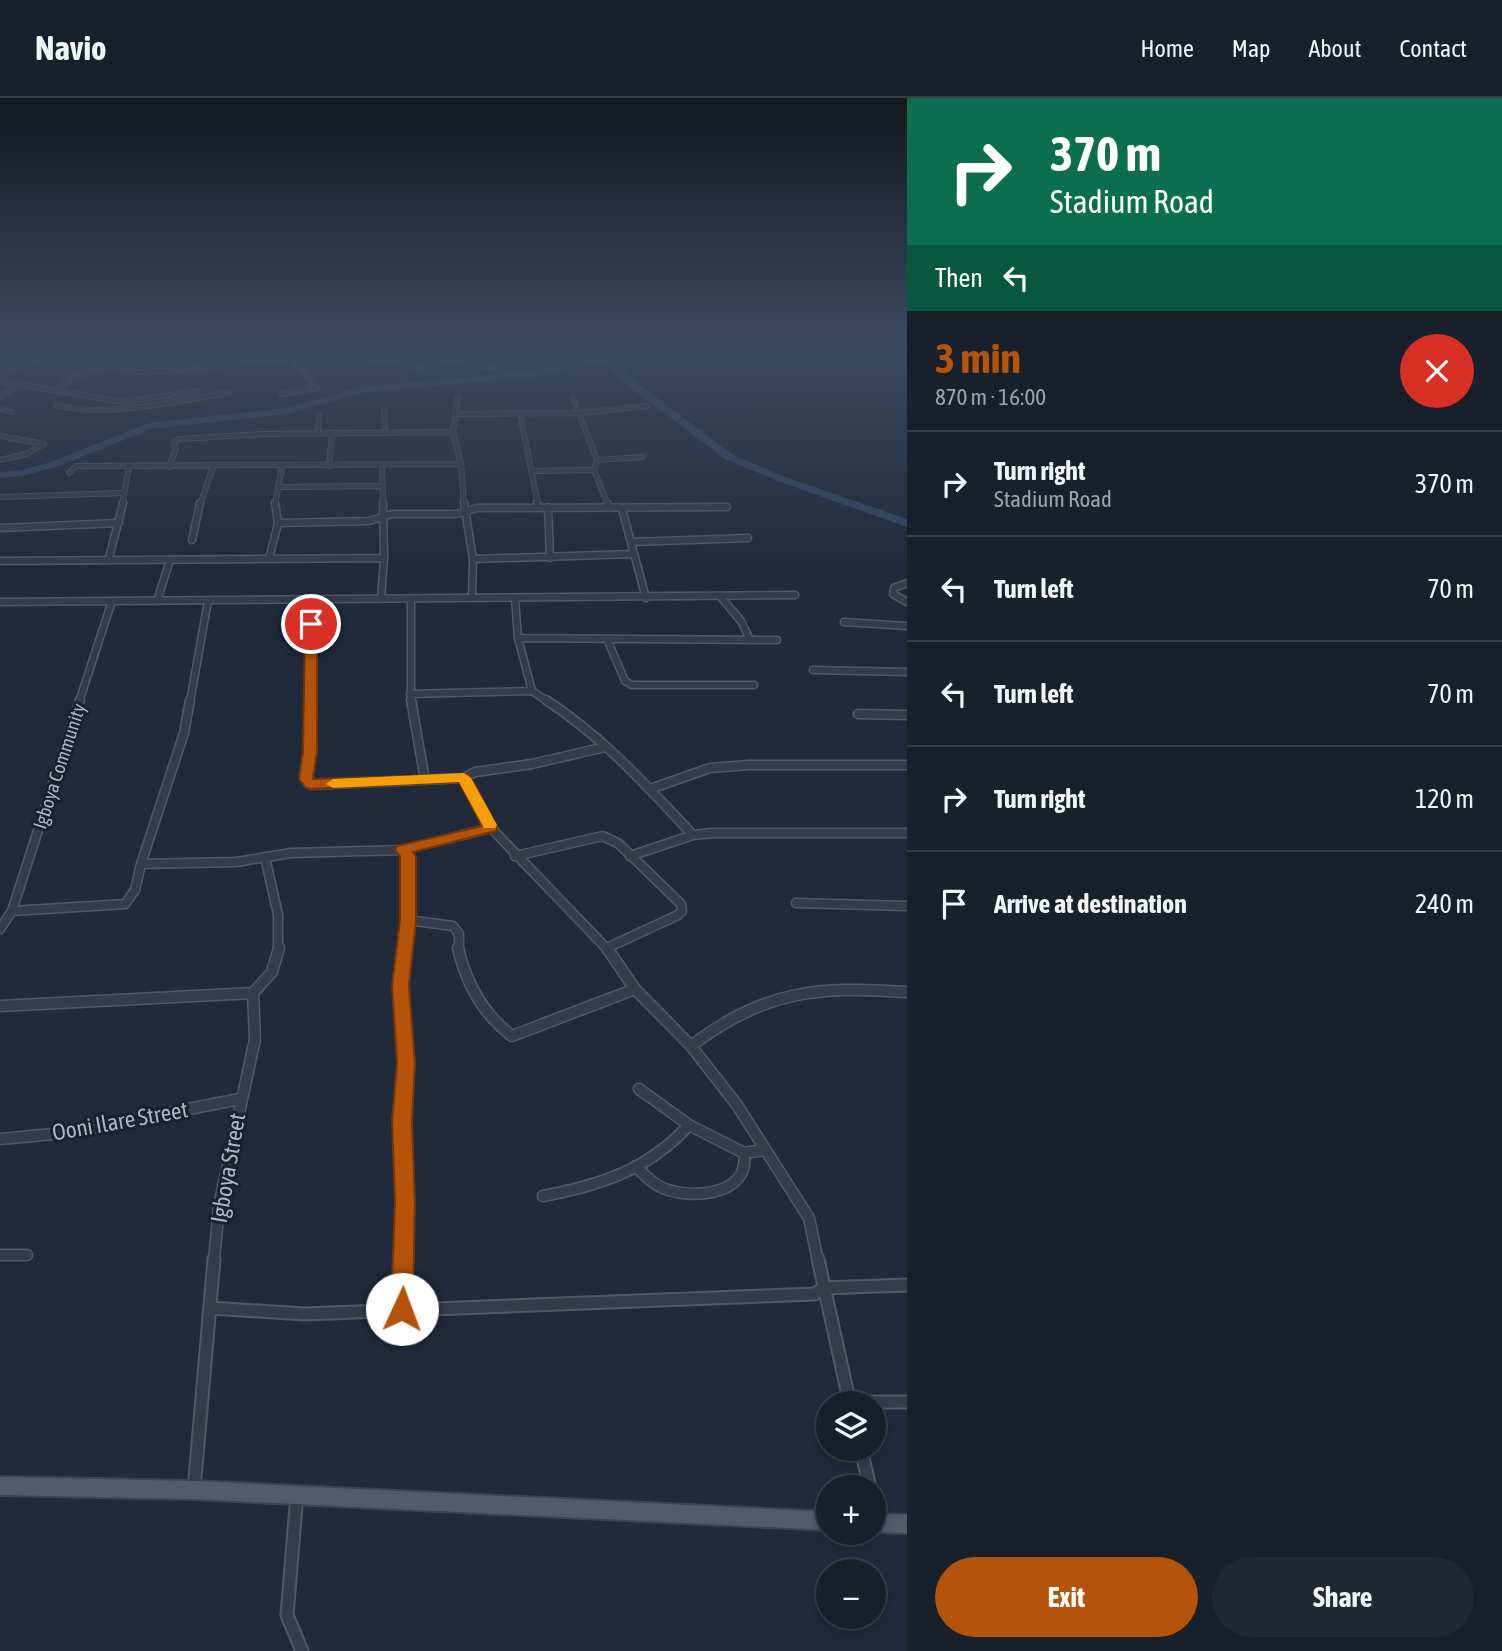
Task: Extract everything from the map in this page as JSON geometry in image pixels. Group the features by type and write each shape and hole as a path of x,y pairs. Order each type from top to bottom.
{"main road":[{"path":"0,1486 298,1494 816,1520"},
{"path":"886,1523 907,1524"}],"street":[{"path":"318,432 319,418"},
{"path":"384,418 385,432"},
{"path":"456,418 453,432 461,464 464,510 473,559 472,598"},
{"path":"521,418 538,507"},
{"path":"582,418 588,443 597,460 594,470 609,508"},
{"path":"169,467 176,449 173,443 178,439 318,432 453,432"},
{"path":"329,466 332,433"},
{"path":"0,436 44,444 26,454 0,460"},
{"path":"597,460 642,457"},
{"path":"69,473 76,466 461,464"},
{"path":"381,599 384,558 382,465"},
{"path":"109,558 119,523 129,467"},
{"path":"192,540 196,515 213,467"},
{"path":"269,559 278,523 274,509 282,467"},
{"path":"531,471 594,470"},
{"path":"280,487 382,486"},
{"path":"0,496 124,493"},
{"path":"278,523 369,521 392,514 456,514 464,510 538,507 727,507"},
{"path":"548,507 550,558"},
{"path":"622,509 646,598"},
{"path":"0,528 119,523"},
{"path":"632,542 748,538"},
{"path":"473,559 633,554"},
{"path":"0,561 109,558 384,558"},
{"path":"157,601 170,560"},
{"path":"907,583 894,588 893,594 907,603"},
{"path":"0,602 795,596"},
{"path":"721,597 741,621 750,640"},
{"path":"515,598 518,638 532,691"},
{"path":"411,600 410,694 425,779"},
{"name":"Igboya Community","path":"0,929 12,911 112,601"},
{"path":"12,911 106,908 125,904 135,890 184,733 208,601"},
{"path":"312,601 310,751 306,779 311,785 464,778 475,772 532,764 605,747"},
{"path":"844,622 907,626"},
{"path":"518,638 777,640"},
{"path":"607,639 625,681 632,685 754,685"},
{"path":"813,670 907,672"},
{"path":"410,694 532,691 576,719 650,789 693,835"},
{"path":"858,714 907,715"},
{"path":"650,789 710,768 907,765"},
{"path":"464,778 491,828 515,856 607,948 635,989 691,1046 737,1105 809,1219 847,1391"},
{"path":"141,864 236,862 291,853 403,850 491,828"},
{"path":"630,856 693,835 907,833"},
{"path":"515,856 603,836 619,844 681,904 682,911 607,948"},
{"path":"402,1309 405,1201 402,1122 406,1063 401,986 408,920 408,856 403,850"},
{"path":"0,1006 253,993 271,974 280,947 277,903 265,857"},
{"path":"796,903 907,906"},
{"path":"408,920 453,926 460,934 457,937 458,954 476,992 494,1022 512,1036 635,989"},
{"path":"691,1046 718,1024 770,1002 809,990 907,992"},
{"name":"Igboya Street","path":"194,1490 219,1206 255,1039 253,993"},
{"path":"639,1089 689,1125 744,1153 765,1150"},
{"name":"Ooni Ilare Street","path":"0,1139 64,1133 240,1099"},
{"path":"543,1196 581,1189 619,1177 670,1146 689,1125"},
{"path":"636,1166 658,1186 683,1192 711,1193 727,1186 743,1173 747,1162 744,1153"},
{"path":"0,1255 27,1255"},
{"path":"210,1308 305,1314 815,1294 823,1288 907,1285"},
{"path":"886,1402 907,1402"},
{"path":"298,1494 287,1615 302,1651"}],"waterway":[{"path":"0,475 23,473 55,464 149,426 219,418"},
{"path":"678,418 729,457 787,481 907,523"}],"slow traffic":[{"path":"333,784 464,778 489,825"}],"route":[{"path":"311,624 310,751 306,779 311,785 464,778 491,828 403,850 408,856 408,920 401,986 406,1063 402,1122 405,1201 402,1309"}]}
